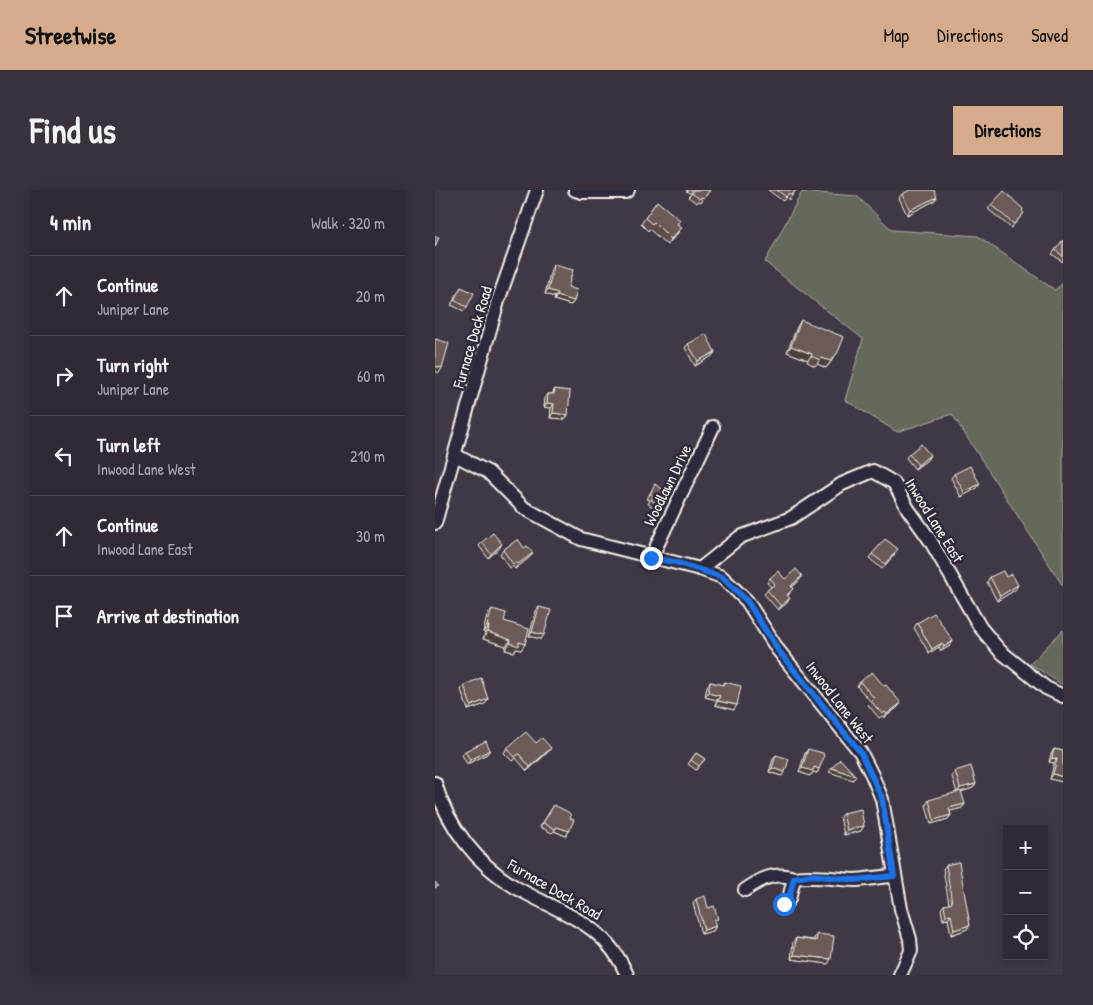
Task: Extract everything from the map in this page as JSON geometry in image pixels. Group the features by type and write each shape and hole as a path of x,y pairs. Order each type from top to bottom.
{"street":[{"name":"Furnace Dock Road","path":"435,523 498,301 537,190"},
{"path":"575,190 582,192 625,192 628,190"},
{"name":"Woodlawn Drive","path":"651,558 713,427"},
{"path":"455,455 487,472 524,508 581,538 651,558 700,569"},
{"name":"Inwood Lane East","path":"700,569 740,537 791,518 842,484 873,471 894,483 908,509 930,540 980,627 1000,651 1046,688 1063,696"},
{"name":"Inwood Lane West","path":"700,569 722,577 747,601 778,650 861,753 882,798 894,876 910,939 911,951 900,975"},
{"name":"Furnace Dock Road","path":"435,783 450,821 480,860 515,887 591,926 610,946 627,975"},
{"path":"745,890 761,879 783,874 794,878 811,875 855,880 894,876"},
{"path":"784,904 789,899 794,878"}],"green space":[{"path":"802,192 857,196 892,230 978,236 1055,290 1063,283 1063,586 952,414 897,432 845,400 863,339 765,262"},
{"path":"1063,630 1063,685 1030,664"}],"building":[{"path":"693,190 710,190 704,198 701,197 700,199 691,193"},
{"path":"777,190 796,190 792,195 789,193 786,197"},
{"path":"910,190 934,190 937,197 910,210 902,194"},
{"path":"1004,191 1023,209 1024,213 1014,224 991,205"},
{"path":"657,201 680,220 677,224 682,227 671,239 654,222 652,224 645,218"},
{"path":"435,236 439,237 435,247"},
{"path":"1063,240 1063,256 1055,250"},
{"path":"554,265 573,270 568,287 577,290 574,301 557,296 558,293 548,290"},
{"path":"461,287 474,293 467,307 454,300"},
{"path":"801,320 844,337 838,352 831,361 821,358 820,360 811,356 812,354 791,346"},
{"path":"706,334 715,352 698,361 688,344"},
{"path":"435,339 449,343 442,368 435,366"},
{"path":"555,389 570,391 568,415 553,413 554,404 547,403 548,394 554,394"},
{"path":"921,444 930,455 918,465 909,454"},
{"path":"970,466 980,484 964,492 954,474"},
{"path":"655,484 670,494 664,504 661,502 659,505 651,500 653,496 650,494"},
{"path":"493,533 502,544 491,554 482,542"},
{"path":"518,539 524,548 527,546 533,553 518,564 516,562 513,564 503,550"},
{"path":"885,539 898,549 885,564 872,554"},
{"path":"796,569 802,576 791,586 793,589 787,595 790,598 781,606 767,590 775,584 770,578 778,571 785,579"},
{"path":"1003,571 1006,577 1012,574 1018,585 1000,596 990,577"},
{"path":"539,607 551,610 544,635 532,632"},
{"path":"492,609 506,613 504,621 529,629 525,644 519,642 519,646 510,643 511,640 488,632 489,626 487,626"},
{"path":"934,613 953,641 944,647 942,643 932,649 917,623"},
{"path":"872,672 901,703 887,714 885,712 882,714 871,701 874,698 860,682"},
{"path":"481,678 488,699 471,706 464,685"},
{"path":"710,682 723,685 724,682 741,686 737,705 718,701 720,696 708,693"},
{"path":"526,732 536,743 542,738 551,748 530,767 519,754 515,757 507,748"},
{"path":"486,741 490,750 470,760 465,751"},
{"path":"808,749 823,753 824,757 819,769 814,767 813,771 802,768"},
{"path":"1054,749 1063,751 1063,777 1053,774 1057,759 1052,758"},
{"path":"696,753 705,759 699,766 691,760"},
{"path":"776,755 789,759 785,772 772,768"},
{"path":"840,759 856,776 832,768"},
{"path":"971,766 976,784 960,788 955,771"},
{"path":"961,791 965,804 949,808 951,815 934,820 929,800"},
{"path":"554,805 568,812 571,815 570,818 574,820 569,831 557,827 555,829 543,823"},
{"path":"861,809 864,826 847,830 843,813"},
{"path":"959,862 970,925 954,930 951,915 946,916 944,905 952,903 946,865"},
{"path":"705,896 708,908 714,906 718,919 714,920 716,926 704,930 696,899"},
{"path":"817,934 834,936 831,959 794,955 796,938 816,941"}],"route":[{"path":"651,558 675,562 722,577 747,601 778,650 861,753 882,798 894,876 867,877 855,880 847,878 830,879 811,875 794,878 789,899 784,904"}]}
